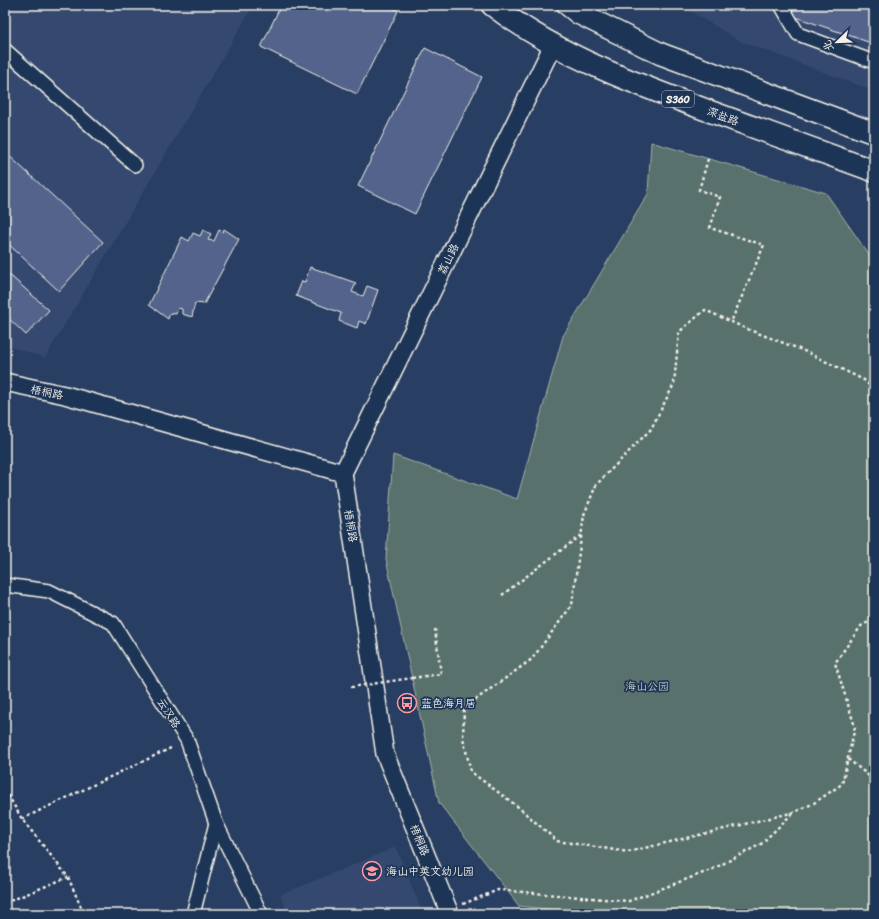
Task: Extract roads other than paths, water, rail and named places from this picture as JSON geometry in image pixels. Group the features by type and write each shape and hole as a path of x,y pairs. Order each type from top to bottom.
{"main road":[{"name":"深盐路","path":"492,5 508,17 553,45 590,65 636,84 874,171"},
{"path":"568,5 578,13 661,54 874,133"}],"street":[{"path":"781,5 798,34 874,62"},
{"name":"荔山路","path":"343,473 553,45"},
{"path":"5,50 135,165"},
{"name":"梧桐路","path":"5,382 72,398 343,473 385,754 449,912"},
{"name":"云汉路","path":"5,585 49,591 114,623 187,740 216,823 261,914"},
{"path":"193,914 216,823"}],"place":[{"name":"蓝色海月居","path":"407,703"},
{"name":"海山中英文幼儿园","path":"372,871"}],"park label":[{"name":"海山公园","path":"647,686"}]}
